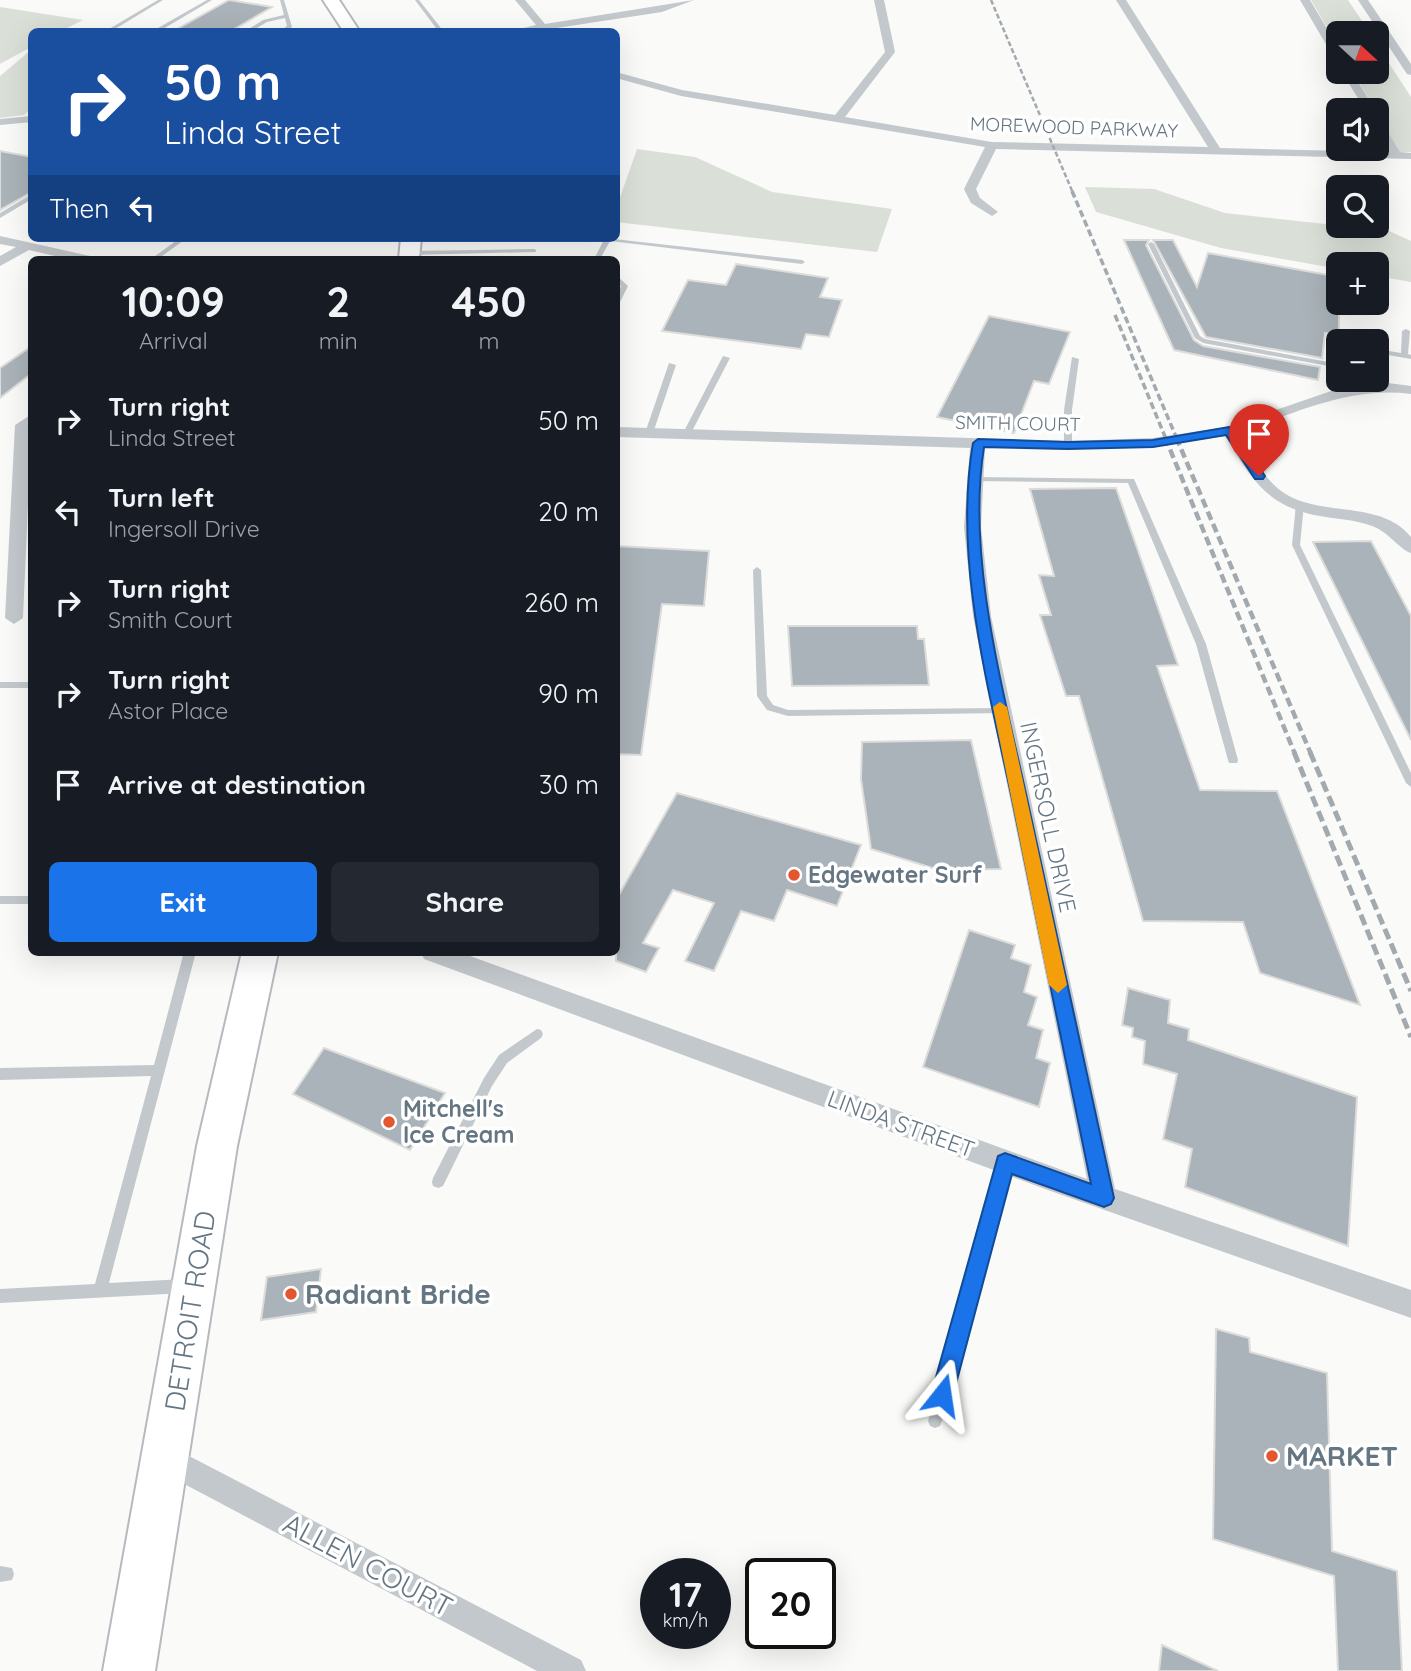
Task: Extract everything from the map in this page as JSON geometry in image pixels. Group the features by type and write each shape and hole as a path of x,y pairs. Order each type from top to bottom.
{"main road":[{"path":"331,0 349,28"},
{"name":"DETROIT ROAD","path":"129,1671 217,1146 259,956"}],"street":[{"path":"520,0 543,28"},
{"path":"550,28 662,9 689,0"},
{"path":"837,120 890,52 879,0"},
{"path":"1121,0 1216,150"},
{"path":"1304,0 1326,36"},
{"path":"1363,0 1411,72"},
{"name":"MOREWOOD PARKWAY","path":"620,76 681,93 992,145 1411,156"},
{"path":"0,122 28,119"},
{"path":"1389,143 1396,155"},
{"path":"992,145 970,189 975,200 992,212"},
{"path":"0,240 72,256"},
{"path":"0,262 27,246"},
{"name":"SMITH COURT","path":"1389,387 1411,390"},
{"name":"SMITH COURT","path":"620,432 1068,446 1153,443 1229,431 1340,392"},
{"path":"14,618 23,425 28,421"},
{"path":"1229,431 1259,476 1282,498 1371,521 1391,529 1411,548"},
{"name":"INGERSOLL DRIVE","path":"978,443 972,479 971,526 1001,711 1104,1198"},
{"name":"LINDA STREET","path":"443,956 1104,1198 1411,1304"},
{"name":"ALLEN COURT","path":"166,1459 570,1671"}],"lane":[{"path":"113,28 161,0"},
{"path":"160,28 210,0"},
{"path":"282,0 290,26 287,28"},
{"path":"417,0 439,28"},
{"path":"252,28 265,20 287,16"},
{"path":"0,216 28,198"},
{"path":"620,240 802,262"},
{"path":"158,256 178,242"},
{"path":"1151,244 1197,337 1203,341 1326,364"},
{"path":"410,250 534,251"},
{"path":"620,281 625,286 620,296"},
{"path":"1389,353 1408,357 1406,331"},
{"path":"686,435 726,358"},
{"path":"1068,446 1068,410 1075,359"},
{"path":"649,433 672,365"},
{"path":"972,479 1131,481 1201,644 1233,760"},
{"path":"1300,504 1296,545 1411,783"},
{"path":"757,570 762,696 770,708 788,713 1001,711"},
{"path":"0,685 28,685"},
{"path":"0,900 28,900"},
{"path":"100,1290 189,956"},
{"path":"438,1182 488,1082 503,1059 537,1034"},
{"path":"0,1074 158,1070"},
{"path":"935,1421 1005,1162"},
{"path":"0,1296 194,1285"}],"shaded area":[{"path":"1311,0 1348,0 1362,21 1326,21 1326,26"},
{"path":"0,7 83,20 67,28 28,28 28,49 0,64"},
{"path":"28,53 28,112 24,115 0,118 0,76"},
{"path":"1390,65 1411,97 1411,152 1399,152 1389,135 1389,98 1368,98 1360,84 1390,84"},
{"path":"637,149 695,157 772,192 892,209 877,252 620,222 620,198"},
{"path":"1085,187 1154,189 1225,213 1326,224 1326,238 1389,238 1389,231 1411,241 1411,282 1389,278 1389,252 1326,252 1326,267 1221,248 1096,212"}],"building":[{"path":"229,0 272,7 236,28 179,28"},
{"path":"0,151 28,156 28,194 0,210"},
{"path":"1124,240 1149,240 1146,245 1194,340 1203,346 1320,367 1318,380 1174,350"},
{"path":"1153,240 1173,240 1197,287 1208,253 1326,275 1326,315 1339,315 1339,329 1326,329 1322,358 1206,337"},
{"path":"736,264 828,278 820,297 842,300 829,337 806,334 801,349 662,331 688,280 726,285"},
{"path":"989,316 1070,332 1049,384 1034,381 1014,433 937,417"},
{"path":"28,349 28,376 0,398 0,368"},
{"path":"1116,488 1178,665 1157,666 1200,790 1277,791 1360,1005 1260,973 1243,922 1143,921 1079,696 1066,696 1040,615 1051,615 1039,575 1054,576 1030,489"},
{"path":"1371,541 1411,616 1411,740 1313,542"},
{"path":"620,546 709,551 704,606 662,604 641,755 620,754"},
{"path":"788,626 917,626 918,639 924,639 929,685 792,686"},
{"path":"971,740 1001,869 939,870 871,849 861,779 862,742"},
{"path":"677,793 861,845 837,906 787,890 774,921 741,911 714,971 685,961 714,903 673,890 643,943 659,948 646,972 616,961 616,956 620,956 620,893"},
{"path":"969,930 1015,945 1011,958 1031,965 1024,992 1037,997 1028,1025 1043,1030 1036,1058 1050,1063 1039,1107 923,1067"},
{"path":"1128,988 1170,1000 1168,1023 1189,1029 1188,1040 1357,1097 1348,1246 1185,1187 1192,1149 1163,1139 1177,1074 1143,1064 1145,1041 1132,1037 1133,1028 1122,1025"},
{"name":"Mitchell's Ice Cream","path":"324,1048 445,1093 410,1150 293,1094"},
{"name":"Radiant Bride","path":"321,1269 316,1312 261,1320 267,1277"},
{"name":"MARKET","path":"1216,1329 1249,1338 1250,1352 1327,1373 1332,1551 1397,1571 1402,1671 1338,1671 1334,1576 1213,1539"},
{"path":"1162,1645 1218,1671 1159,1671"}],"railway":[{"path":"991,0 1073,193"},
{"path":"1072,191 1177,439"},
{"path":"1115,315 1166,439"},
{"path":"1165,437 1295,754"},
{"path":"1176,437 1311,754"},
{"path":"1294,752 1411,1037"},
{"path":"1310,752 1411,991"}],"slow traffic":[{"path":"1000,707 1058,985"}],"place":[{"name":"Edgewater Surf","path":"794,875"},
{"name":"Mitchell's Ice Cream","path":"389,1122"},
{"name":"Radiant Bride","path":"291,1294"},
{"name":"MARKET","path":"1272,1456"}],"route":[{"path":"942,1395 1005,1162 1104,1198 1001,711 983,610 971,526 972,479 978,443 1068,446 1153,443 1229,431 1259,476"}]}
